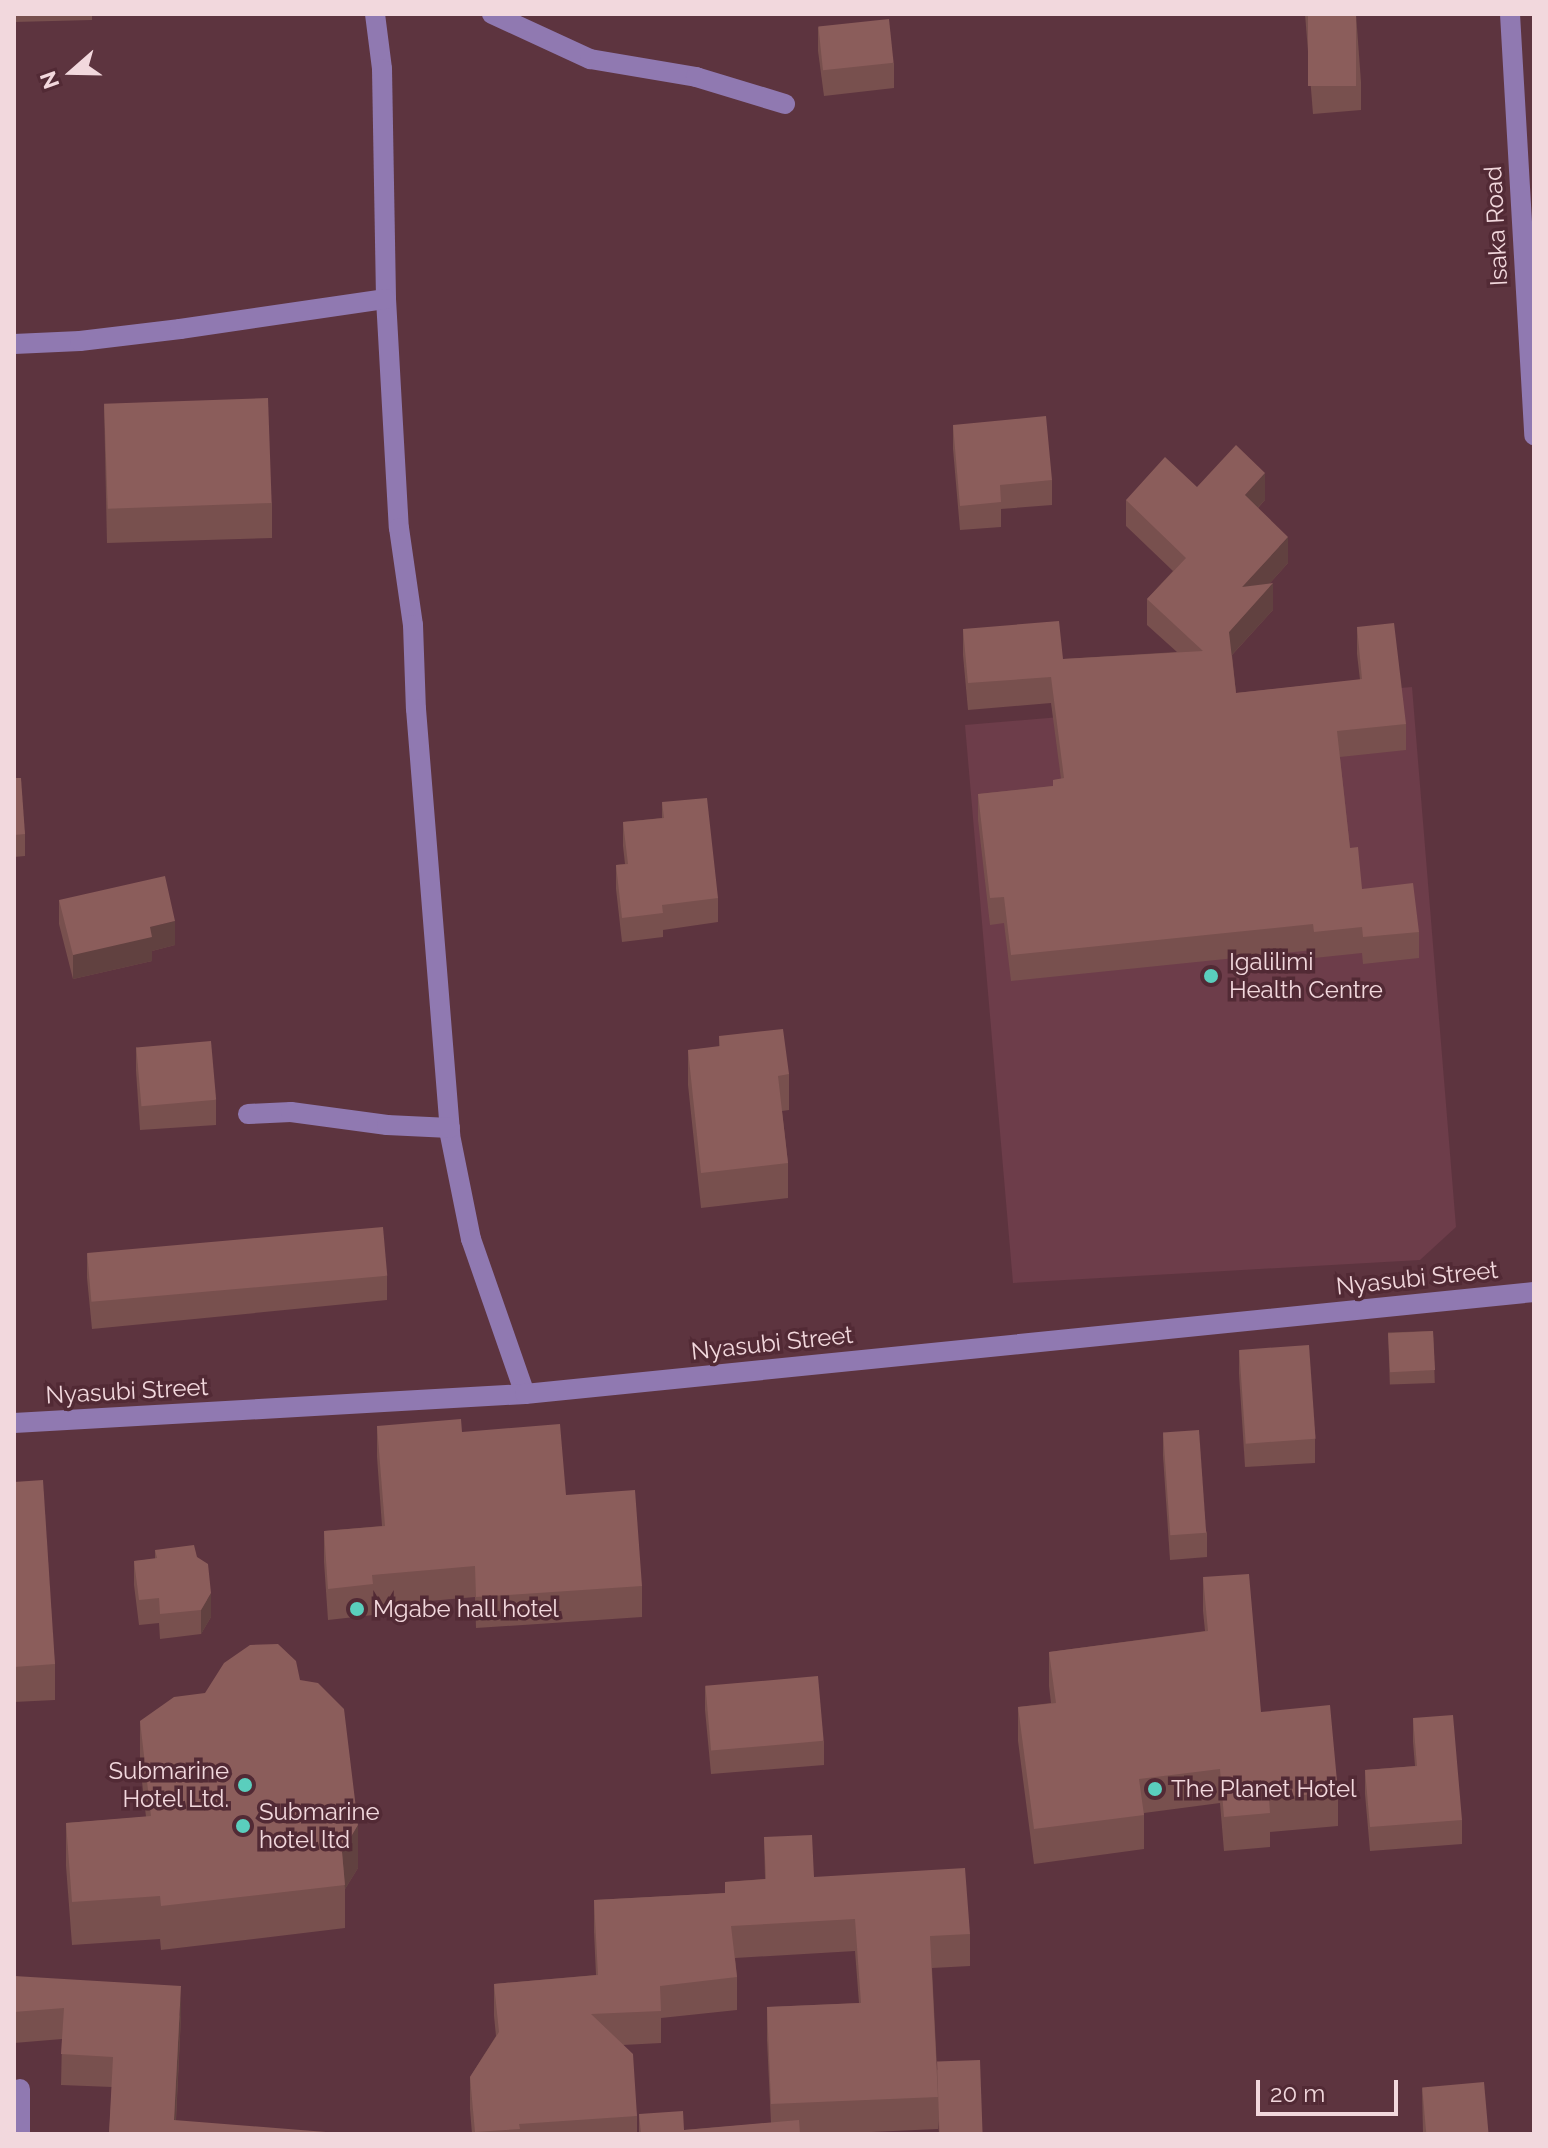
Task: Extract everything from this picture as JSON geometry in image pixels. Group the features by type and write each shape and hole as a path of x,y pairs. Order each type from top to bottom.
{"street":[{"path":"375,14 382,69 386,299 399,528 413,625 416,709 450,1128 471,1239 525,1394"},
{"path":"492,14 590,59 696,77 785,104"},
{"name":"Isaka Road","path":"1510,14 1534,435"},
{"path":"14,344 165,331 386,299"},
{"path":"248,1114 291,1112 387,1125 450,1128"},
{"name":"Nyasubi Street","path":"14,1423 525,1394 1534,1292"},
{"path":"20,2089 20,2134"}],"shaded area":[{"name":"Igalilimi Health Centre","path":"1412,687 1456,1227 1420,1260 1013,1283 965,725"}],"building":[{"path":"1308,14 1356,14 1356,86 1308,86"},
{"path":"889,19 894,63 823,70 818,26"},
{"path":"268,398 272,503 108,509 104,404"},
{"path":"1046,416 1052,480 1000,485 1001,502 960,506 953,425"},
{"path":"1236,445 1265,473 1245,495 1288,537 1242,587 1273,583 1229,632 1236,693 1362,679 1357,627 1394,623 1406,724 1337,731 1350,848 1358,847 1362,889 1413,883 1419,932 1363,937 1362,927 1314,932 1313,924 1011,955 1004,897 990,898 978,794 1053,786 1053,780 1064,778 1051,677 968,683 963,629 1059,621 1063,659 1203,651 1147,599 1186,558 1126,500 1165,457 1197,487"},
{"path":"14,778 21,778 25,834 14,835"},
{"path":"707,798 718,898 662,905 663,913 622,918 616,865 628,864 623,822 664,818 662,802"},
{"path":"165,876 175,921 150,927 152,937 73,955 59,900"},
{"path":"783,1029 789,1074 778,1076 788,1163 701,1173 688,1050 720,1046 719,1036"},
{"path":"211,1041 216,1100 141,1106 136,1048"},
{"path":"383,1227 387,1276 91,1302 87,1253"},
{"path":"1433,1331 1435,1370 1390,1372 1388,1333"},
{"path":"1309,1345 1316,1439 1246,1444 1239,1350"},
{"path":"461,1419 462,1432 560,1424 566,1495 635,1490 642,1586 476,1597 475,1566 372,1575 373,1584 328,1589 324,1531 385,1526 377,1426"},
{"path":"1199,1430 1206,1533 1170,1535 1163,1433"},
{"path":"43,1480 55,1664 14,1667 14,1482"},
{"path":"194,1545 197,1557 208,1564 211,1593 201,1610 160,1614 159,1598 139,1600 134,1561 157,1558 155,1550"},
{"path":"1249,1574 1261,1712 1330,1705 1338,1792 1269,1798 1270,1813 1224,1817 1220,1769 1139,1779 1144,1815 1034,1829 1018,1707 1056,1703 1049,1652 1208,1631 1203,1577"},
{"name":"Submarine Hotel Ltd.","path":"278,1644 296,1661 300,1680 318,1683 344,1709 358,1825 342,1852 345,1885 161,1906 160,1896 72,1902 66,1823 151,1816 140,1721 174,1697 205,1693 224,1663 250,1645"},
{"path":"818,1676 824,1741 711,1751 705,1686"},
{"path":"1453,1715 1462,1820 1370,1827 1365,1770 1417,1766 1413,1718"},
{"path":"812,1835 814,1877 965,1868 970,1934 930,1936 938,2097 771,2104 767,2007 861,2003 855,1919 731,1926 737,1977 660,1986 661,2011 591,2014 633,2054 637,2116 519,2124 520,2129 475,2132 470,2077 499,2032 494,1984 598,1975 594,1900 725,1893 725,1882 766,1879 764,1837"},
{"path":"14,1976 181,1986 174,2120 351,2134 109,2134 113,2057 61,2054 64,2008 14,2012"},
{"path":"980,2060 983,2134 940,2134 937,2062"},
{"path":"1484,2082 1489,2134 1426,2134 1422,2087"},
{"path":"683,2111 684,2130 799,2120 800,2134 641,2134 639,2114"}],"place":[{"name":"Igalilimi Health Centre","path":"1211,976"},
{"name":"Mgabe hall hotel","path":"357,1609"},
{"name":"Submarine Hotel Ltd.","path":"245,1785"},
{"name":"The Planet Hotel","path":"1155,1789"},
{"name":"Submarine hotel ltd","path":"243,1826"}]}
